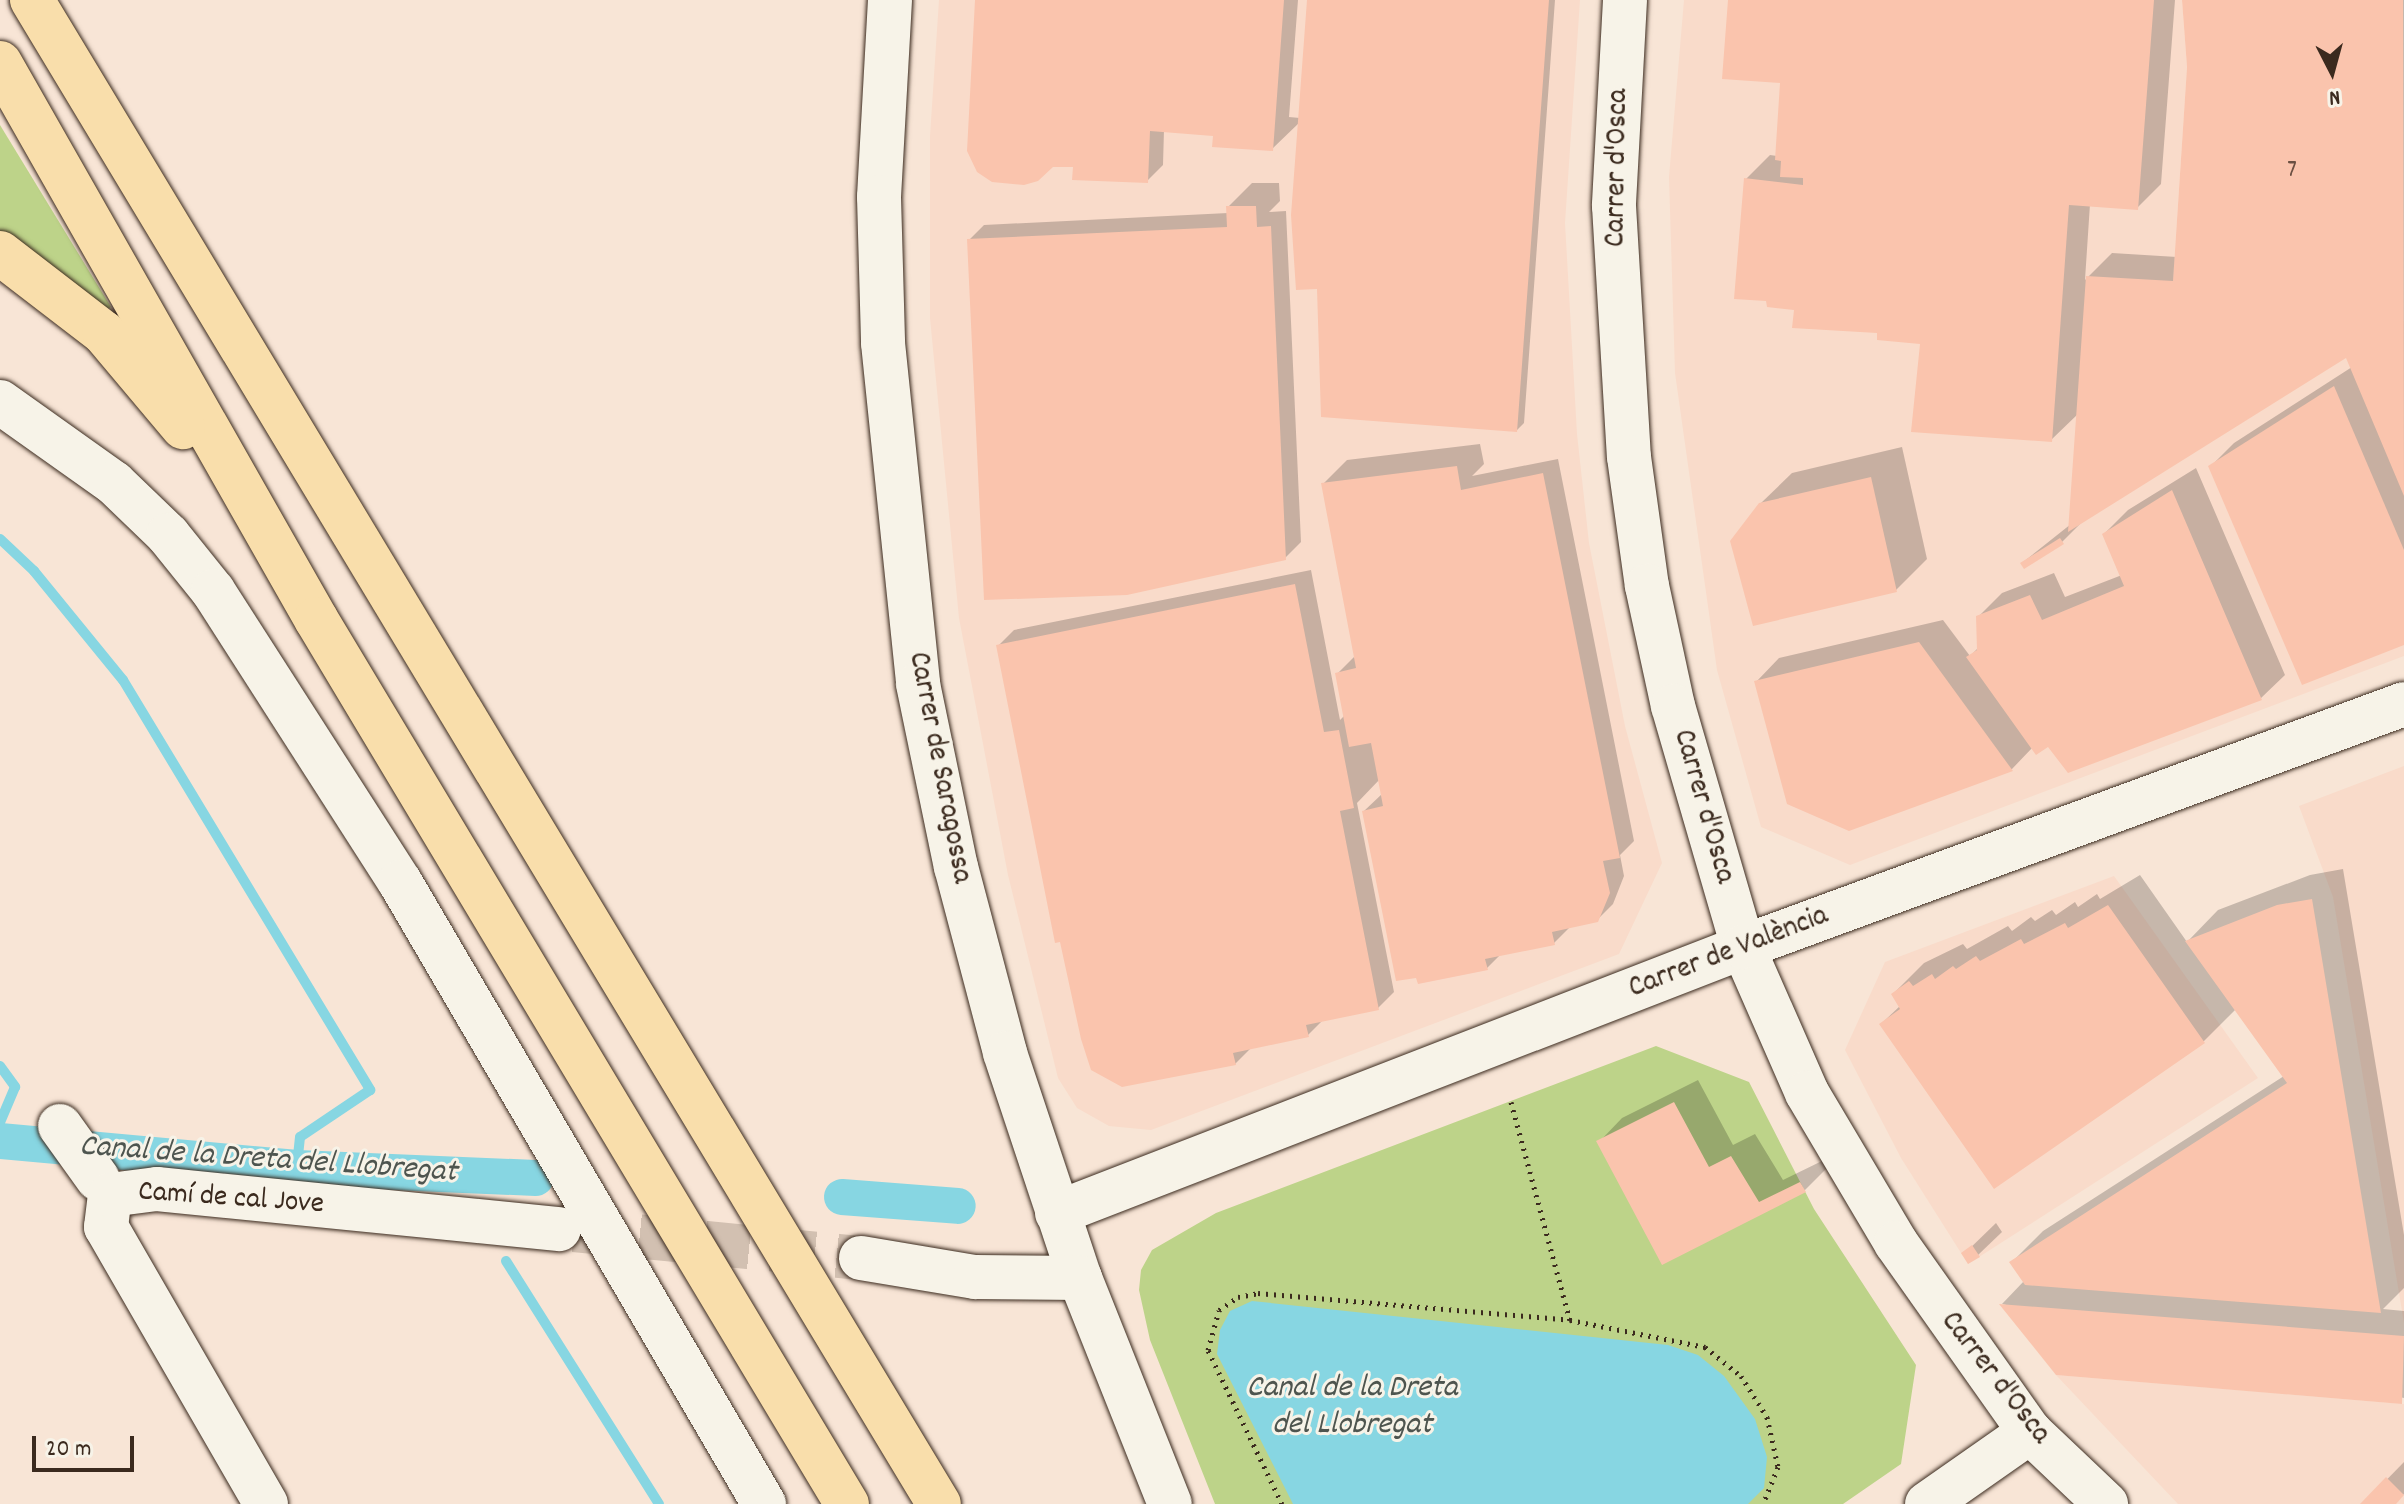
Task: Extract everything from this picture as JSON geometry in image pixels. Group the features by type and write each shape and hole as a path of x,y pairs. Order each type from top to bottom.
{"highway":[{"path":"32,0 165,218 423,655 939,1504"},
{"path":"54,0 165,218"},
{"path":"0,63 316,619 847,1504"},
{"path":"0,253 104,333 176,415 234,507 316,619"}],"street":[{"name":"Carrer de Saragossa","path":"890,0 879,197 883,343 918,684 956,867 1000,1037 1080,1278 1170,1504"},
{"name":"Carrer d'Osca","path":"1625,0 1614,206 1629,457 1647,586 1673,706 1743,947 1837,1149 1947,1322 2030,1432 2106,1504"},
{"path":"0,402 114,483 168,535 213,591 400,882 764,1504"},
{"name":"Carrer de València","path":"1057,1213 1743,947 2404,704"},
{"path":"60,1126 93,1184"},
{"name":"Camí de cal Jove","path":"266,1504 106,1227 93,1184 559,1229"},
{"path":"861,1258 975,1277 1080,1278"},
{"path":"1927,1504 2030,1432"}],"path":[{"path":"1511,1102 1570,1320"},
{"path":"1282,1504 1208,1350 1219,1310 1238,1297 1258,1293 1570,1320 1705,1347 1741,1376 1767,1417 1778,1467 1763,1504"}],"shaded area":[{"path":"939,0 1580,0 1565,223 1577,434 1589,543 1625,726 1662,863 1619,954 1151,1130 1109,1126 1077,1108 1058,1078 1008,875 959,618 930,318 930,136"},
{"path":"1684,0 2182,0 2187,67 2173,281 2068,531 2404,321 2404,656 1850,865 1761,827 1717,670 1675,373 1669,177"},
{"path":"2404,766 2404,1323 2333,897 2299,806"},
{"path":"2114,876 2258,1078 1968,1264 1901,1158 1845,1050 1885,962"},
{"path":"2056,1375 2404,1404 2404,1504 2178,1504"}],"green space":[{"path":"0,125 111,307 105,311 0,236"},
{"path":"1656,1046 1749,1082 1814,1209 1916,1365 1901,1464 1843,1504 1215,1504 1150,1340 1139,1290 1141,1270 1152,1250 1216,1213"}],"water":[{"name":"Canal de la Dreta del Llobregat","path":"1252,1301 1668,1345 1698,1355 1724,1376 1755,1419 1767,1457 1764,1488 1748,1504 1293,1504 1217,1354 1220,1330 1230,1311"}],"building":[{"path":"975,0 1284,0 1273,151 1212,147 1213,136 1150,131 1148,183 1072,180 1073,167 1053,167 1038,181 1024,185 992,182 977,172 967,151"},
{"path":"1307,0 1549,0 1517,432 1321,417 1317,289 1296,290 1291,215"},
{"path":"1728,0 2154,0 2138,210 2069,205 2052,442 1911,432 1920,344 1877,340 1877,333 1792,328 1794,310 1767,307 1766,301 1734,299 1744,178 1803,185 1803,178 1780,177 1781,161 1775,160 1780,83 1722,79"},
{"path":"2182,0 2403,0 2404,496 2346,358 2068,532 2086,276 2173,281 2187,67"},
{"path":"1226,206 1256,206 1257,227 1271,226 1286,560 1127,595 984,600 967,239 1227,227"},
{"path":"2334,386 2404,550 2404,645 2302,685 2208,466"},
{"path":"1457,466 1461,490 1543,473 1620,858 1603,861 1610,893 1598,922 1552,932 1555,945 1485,959 1488,970 1418,984 1416,978 1396,981 1362,811 1383,806 1371,743 1349,747 1335,673 1356,668 1321,483"},
{"path":"1871,477 1897,592 1753,626 1730,541 1759,503"},
{"path":"2172,490 2262,700 2068,773 2048,747 2036,755 1966,657 1977,650 1976,616 2030,595 2042,620 2124,586 2102,534"},
{"path":"2060,538 2064,544 2024,569 2020,563"},
{"path":"1295,584 1324,732 1339,730 1354,808 1340,811 1379,1010 1306,1025 1309,1037 1233,1053 1236,1065 1122,1087 1091,1070 1081,1039 1060,942 1055,943 996,645"},
{"path":"1919,642 2013,771 1849,831 1787,804 1754,681"},
{"path":"2312,899 2381,1313 2025,1285 2009,1262 2287,1083 2185,941 2277,905"},
{"path":"2108,905 2205,1043 1994,1189 1879,1024 1900,1009 1891,994 1909,981 1913,986 1932,974 1935,979 1953,966 1956,969 1976,956 1980,961 2021,939 2024,944 2065,923 2068,928"},
{"path":"1674,1102 1709,1167 1731,1156 1759,1202 1800,1182 1806,1192 1662,1265 1596,1141"},
{"path":"1972,1245 1980,1257 1968,1264 1961,1253"},
{"path":"1999,1304 2404,1336 2402,1404 2056,1375"},
{"path":"2386,1477 2404,1495 2396,1504 2360,1504"}],"waterway":[{"path":"0,539 34,571 123,680 370,1090 300,1137 297,1168"},
{"path":"0,1066 15,1087 0,1122"},
{"name":"Canal de la Dreta del Llobregat","path":"0,1141 297,1168 536,1178"},
{"path":"486,1176 488,1188"},
{"name":"Canal de la Dreta del Llobregat","path":"842,1197 958,1206"},
{"path":"506,1261 659,1504"}],"tunnel":[{"path":"574,1230 861,1258"}]}
